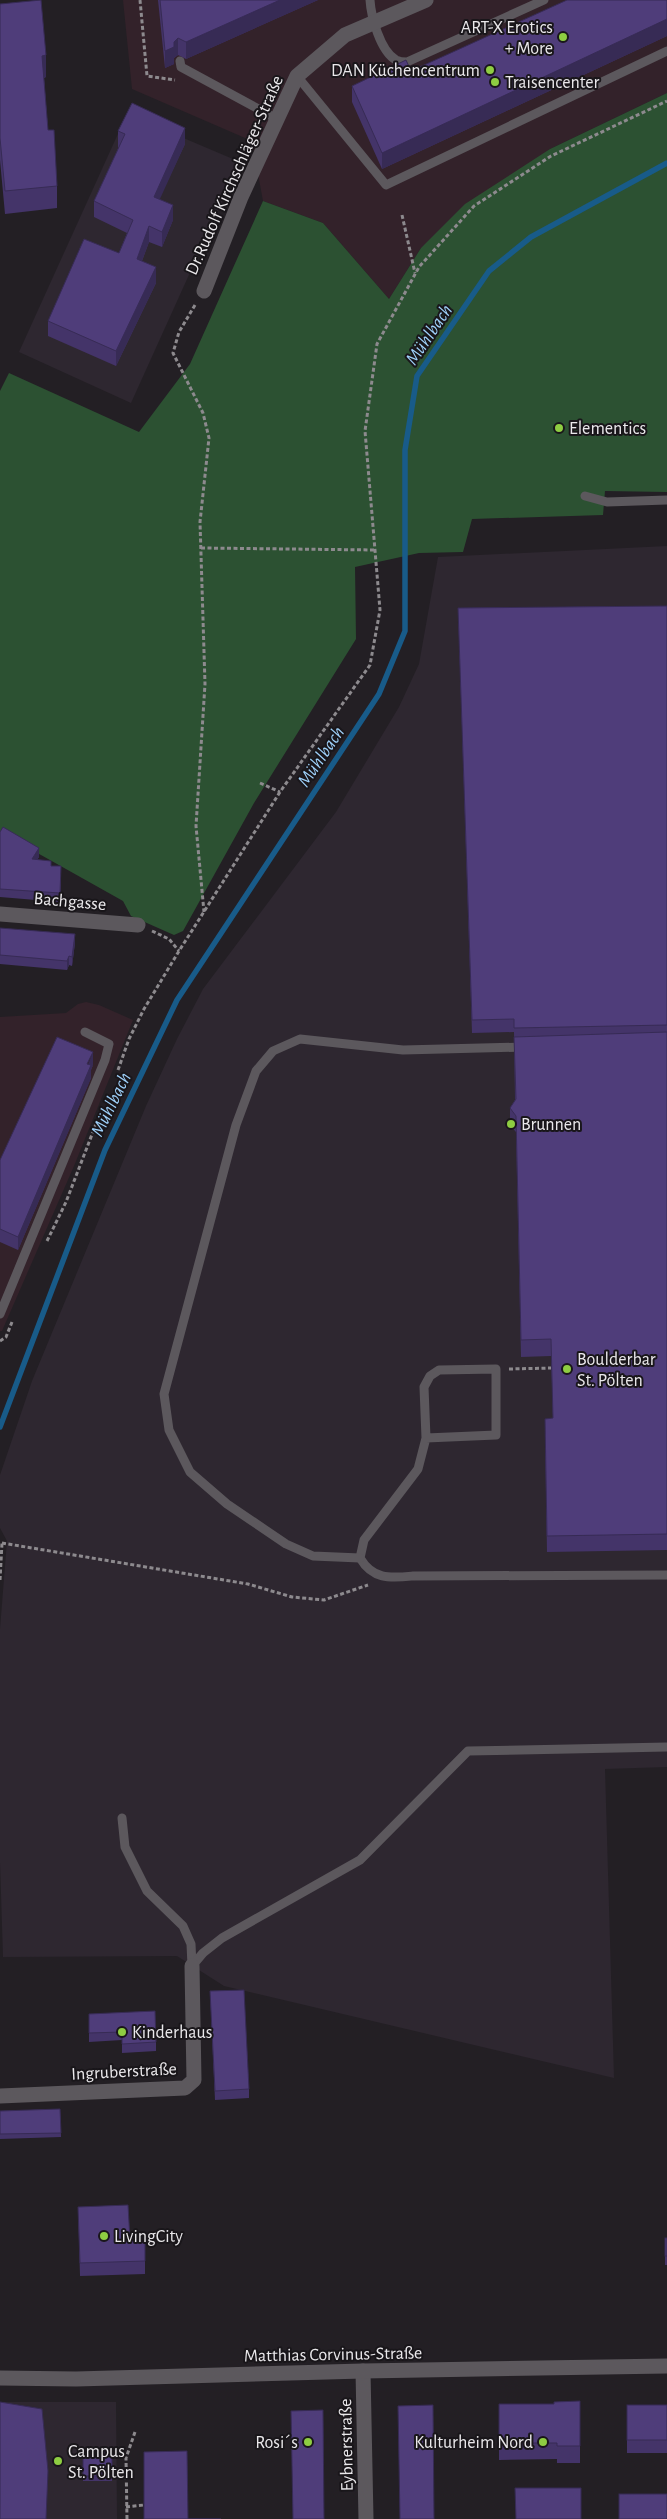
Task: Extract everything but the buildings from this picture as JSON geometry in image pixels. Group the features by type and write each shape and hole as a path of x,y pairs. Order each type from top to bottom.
{"street":[{"name":"Dr.Rudolf Kirchschläger-Straße","path":"204,291 241,196 297,76 345,34 373,24 426,0"},
{"name":"Bachgasse","path":"0,914 138,925"},
{"name":"Ingruberstraße","path":"0,2096 184,2088 194,2080 192,1966"},
{"name":"Matthias Corvinus-Straße","path":"0,2378 76,2379 363,2371 667,2366"},
{"name":"Eybnerstraße","path":"363,2371 366,2519"}],"lane":[{"path":"370,0 373,24 386,51 396,60 407,62 544,0"},
{"path":"297,76 386,185 667,51"},
{"path":"180,61 181,67 276,119"},
{"path":"585,496 607,502 667,500"},
{"path":"0,1314 105,1060 109,1044 85,1032"},
{"path":"360,1558 313,1556 286,1544 271,1534 227,1504 190,1472 169,1430 164,1394 236,1125 256,1072 273,1051 300,1039 402,1050 530,1047"},
{"path":"426,1438 496,1435 496,1369 438,1370 430,1376 424,1387 426,1438 418,1469 364,1540 360,1558 365,1567 386,1579 413,1576 667,1575"},
{"path":"192,1966 203,1953 222,1938 360,1860 468,1751 667,1747"},
{"path":"122,1818 125,1847 146,1891 183,1926 191,1944 192,1966"}],"path":[{"path":"140,0 147,76 176,80"},
{"path":"129,1040 144,1009 280,792 370,664 380,610 365,431 377,344 419,267 474,206 551,156 667,101"},
{"path":"402,215 415,274"},
{"path":"204,291 179,332 173,353 202,413 209,438 201,513 206,684 196,826 204,913"},
{"path":"201,548 375,550"},
{"path":"260,783 280,792"},
{"path":"138,925 168,939 180,951"},
{"path":"496,1369 551,1368"},
{"path":"0,1580 1,1543 248,1584 292,1597 324,1600 386,1579"},
{"path":"127,2519 126,2458 135,2432"},
{"path":"126,2507 144,2506"}],"shaded area":[{"name":"Traisencenter","path":"123,0 667,0 667,93 550,149 421,248 389,299 323,223 263,201 252,141 132,89"},
{"path":"127,114 240,162 131,403 19,352"},
{"path":"667,546 667,1767 605,1769 614,2078 224,1986 177,1956 3,1957 0,1862 0,1629 7,1541 0,1528 0,1475 32,1381 146,1106 177,1039 203,989 336,812 399,707 419,664 438,557"},
{"path":"86,1002 99,1005 133,1020 74,1166 2,1331 0,1331 0,1017 66,1013 78,1004"},
{"name":"Campus St. Pölten","path":"0,2402 116,2402 117,2519 0,2519"}],"green space":[{"path":"667,93 667,492 605,491 603,515 472,519 463,552 419,553 355,567 356,639 254,803 183,931 174,935 131,916 123,901 0,832 0,391 9,373 139,432 190,364 263,201 323,223 389,299 421,248 465,204 550,149"}],"waterway":[{"name":"Mühlbach","path":"0,1427 105,1150 177,1000 379,694 405,631 405,450 417,376 489,271 531,237 667,163"}],"place":[{"name":"ART-X Erotics + More","path":"563,37"},
{"name":"DAN Küchencentrum","path":"490,70"},
{"name":"Traisencenter","path":"495,82"},
{"name":"Elementics","path":"559,428"},
{"name":"Brunnen","path":"511,1124"},
{"name":"Boulderbar St. Pölten","path":"567,1369"},
{"name":"Kinderhaus","path":"122,2032"},
{"name":"LivingCity","path":"104,2236"},
{"name":"Rosi´s","path":"308,2442"},
{"name":"Kulturheim Nord","path":"543,2442"},
{"name":"Campus St. Pölten","path":"58,2461"}]}
